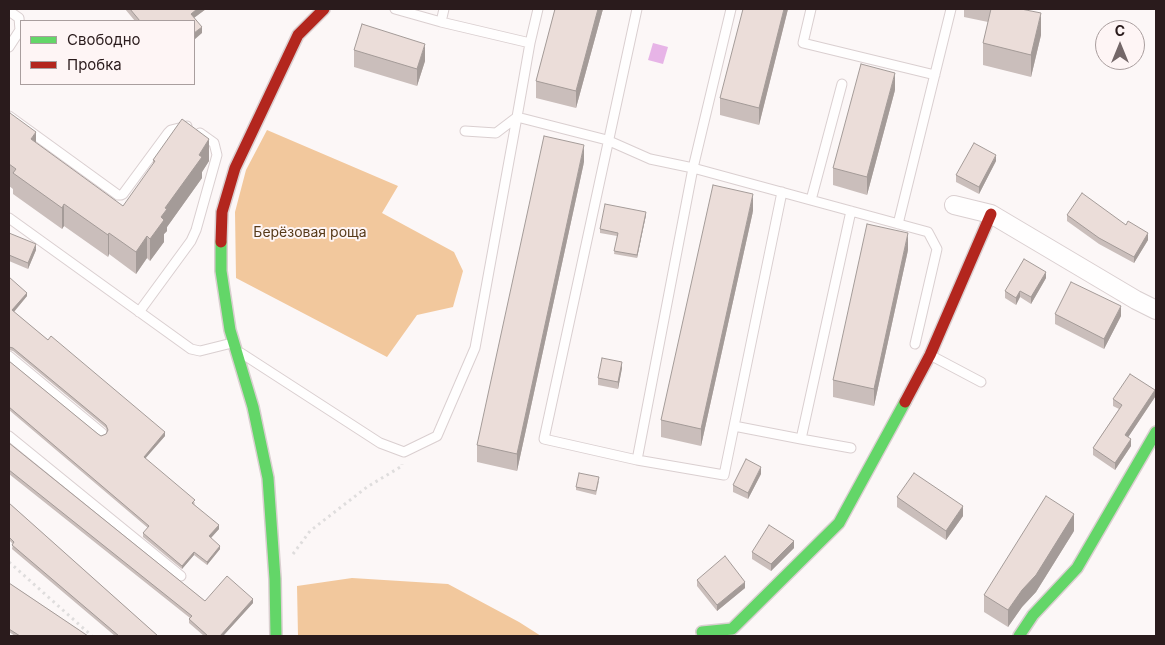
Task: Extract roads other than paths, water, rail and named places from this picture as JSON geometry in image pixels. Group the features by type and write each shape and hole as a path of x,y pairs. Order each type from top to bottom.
{"street":[{"path":"276,636 275,579 268,478 253,407 230,330 221,272 222,212 235,168 298,36 324,9"},
{"path":"954,205 991,214 1156,310"},
{"path":"702,632 732,629 839,522 930,355 991,214"},
{"path":"1018,636 1033,615 1077,568 1156,432"}],"lane":[{"path":"395,9 440,22 530,43"},
{"path":"440,22 444,9"},
{"path":"9,218 195,351 234,346 380,443 404,452 437,436 475,348 530,43 538,9"},
{"path":"637,9 607,140 544,439 637,460 724,475 782,192"},
{"path":"637,460 693,168 732,9"},
{"path":"811,9 803,43 935,75"},
{"path":"898,224 951,9"},
{"path":"9,11 19,18 20,30 9,47"},
{"path":"811,200 842,84"},
{"path":"9,116 118,195 124,194 170,130 190,127 214,143 217,157 194,236 139,312"},
{"path":"517,117 607,140 650,159 693,168 928,232 937,249 915,344"},
{"path":"465,131 496,133 517,117"},
{"path":"801,439 851,211"},
{"path":"930,355 981,382"},
{"path":"9,356 102,433"},
{"path":"734,426 851,448"},
{"path":"9,436 181,576"}],"park label":[{"name":"Берёзовая роща","path":"310,233"}]}
